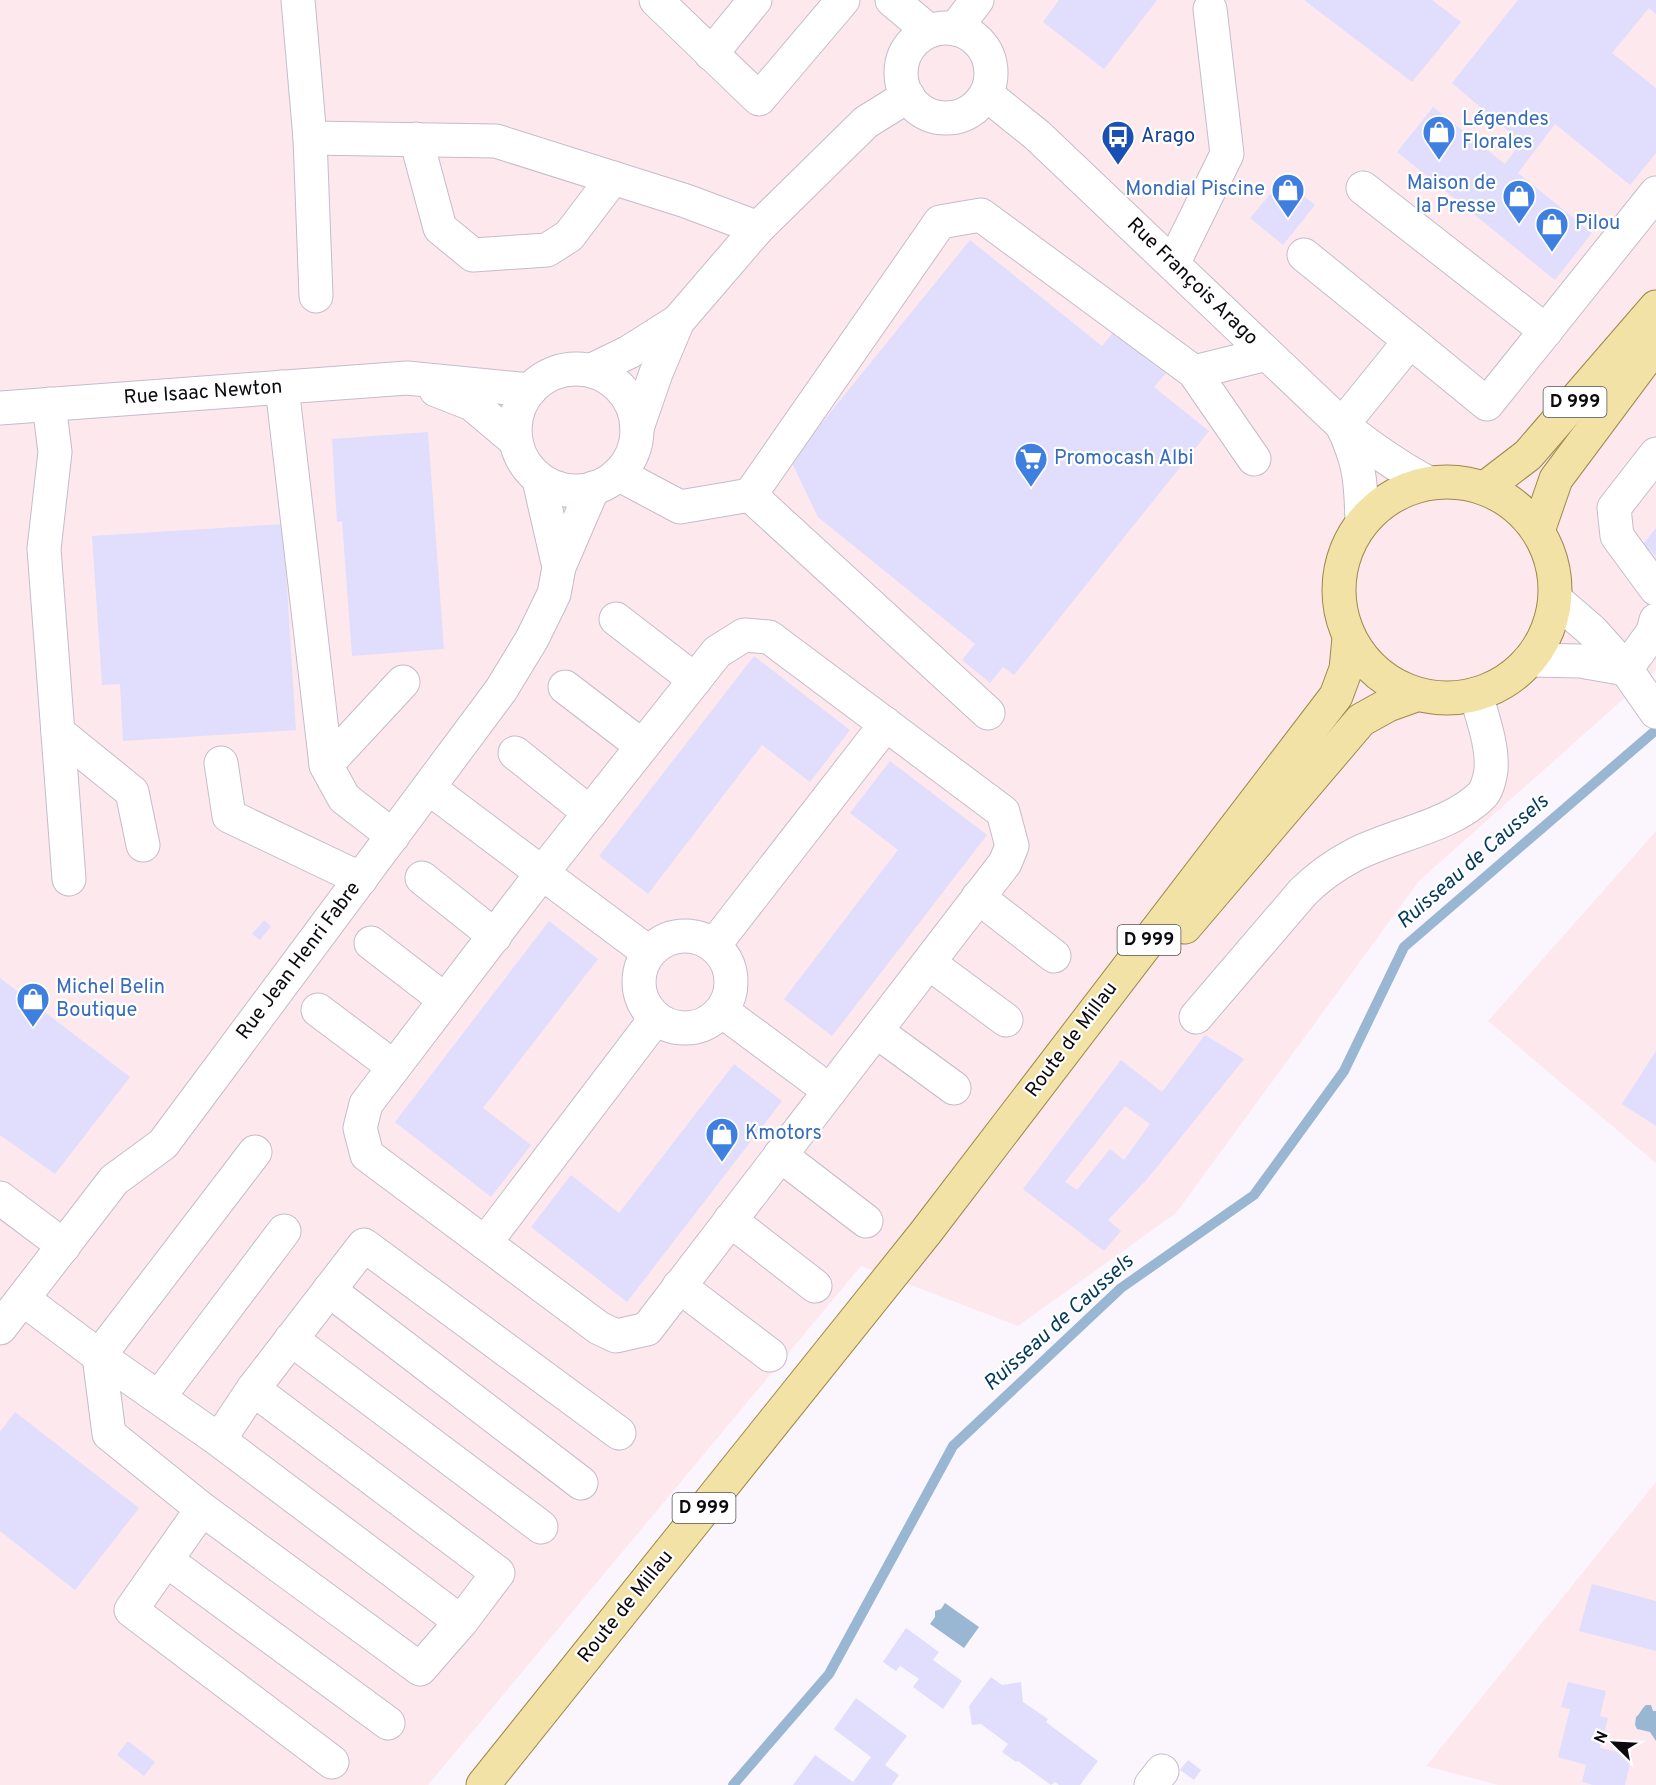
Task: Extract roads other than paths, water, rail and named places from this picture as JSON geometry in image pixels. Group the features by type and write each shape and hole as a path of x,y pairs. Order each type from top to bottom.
{"main road":[{"name":"D 999","path":"1485,488 1528,455 1656,308"},
{"name":"D 999","path":"1538,531 1556,479 1656,345"},
{"path":"1458,482 1485,488 1515,505 1538,531 1552,563 1555,599 1547,631 1530,660 1504,683 1476,694 1444,699 1416,695 1389,682 1366,663 1349,638 1340,609 1339,578 1346,549 1362,522 1380,504 1404,491 1429,483 1458,482"},
{"name":"Route de Millau","path":"483,1785 926,1232 1336,696 1346,669 1349,638"},
{"name":"Route de Millau","path":"926,1232 1361,720 1388,705 1416,695"}],"street":[{"path":"298,0 310,138 316,296"},
{"path":"656,0 759,99 843,0"},
{"path":"711,54 755,0"},
{"path":"892,0 942,30 968,34 979,42 987,54 991,67 986,94 978,105 954,117 928,114 916,106 908,96 902,81 902,66 907,51 917,39 942,30 977,0"},
{"path":"1173,264 1227,154 1210,9"},
{"name":"Rue François Arago","path":"986,94 1037,135 1342,425 1402,470 1429,483"},
{"path":"592,370 629,352 678,321 758,228 866,122 908,96"},
{"path":"310,138 496,141 686,201 758,228"},
{"path":"416,140 440,228 473,255 547,250 569,236 613,178"},
{"path":"1363,188 1546,331"},
{"path":"1304,255 1487,404 1656,193"},
{"path":"606,481 680,507 750,495 940,222 981,215 1194,372 1254,459"},
{"path":"637,428 633,409 624,392 609,379 592,370 573,368 554,372 537,382 524,397 516,415 514,434 519,453 527,468 539,480 554,488 571,492 588,490 606,481 629,461 635,445 637,428 656,373 678,321"},
{"path":"1362,522 1361,482 1353,447 1342,425 1410,341"},
{"path":"1194,372 1267,354"},
{"name":"Rue Isaac Newton","path":"0,408 407,378 530,390"},
{"name":"Rue Isaac Newton","path":"407,378 472,404 516,441"},
{"path":"282,387 326,765 344,798 393,836"},
{"path":"49,404 55,452 44,549 69,879"},
{"path":"1656,454 1614,508 1617,536 1656,589"},
{"name":"Rue Jean Henri Fabre","path":"539,480 559,567"},
{"name":"Rue Jean Henri Fabre","path":"0,1328 114,1180 163,1144 501,690 532,639 554,594 559,567 606,481"},
{"path":"750,495 988,713"},
{"path":"1555,599 1592,630 1626,669 1654,710"},
{"path":"616,619 695,680"},
{"path":"1626,669 1653,632 1656,620"},
{"path":"744,636 769,637 886,724 1003,812 1012,846 1005,863 647,1329 616,1336 598,1328 367,1155 360,1128 366,1104 542,873 717,652 744,636"},
{"path":"1530,660 1580,661 1626,669"},
{"path":"326,765 403,682"},
{"path":"565,687 642,746"},
{"path":"1196,1017 1313,881 1355,854 1446,819 1465,809 1484,793 1491,770 1490,752 1476,694"},
{"path":"714,944 886,724"},
{"path":"58,732 132,792 143,845"},
{"path":"515,753 590,813"},
{"path":"221,763 229,816 361,879"},
{"path":"429,788 648,952"},
{"path":"422,878 495,936"},
{"path":"978,897 1054,956"},
{"path":"692,935 714,944 729,964 731,988 722,1011 702,1025 678,1028 656,1018 641,999 638,975 648,952 668,938 692,935"},
{"path":"371,943 445,1000"},
{"path":"929,963 1006,1020"},
{"path":"318,1010 394,1066"},
{"path":"722,1011 830,1091"},
{"path":"485,1243 656,1018"},
{"path":"876,1030 954,1088"},
{"path":"253,1389 498,1573 461,1622 420,1669 202,1509 109,1434 99,1356 255,1152"},
{"path":"780,1155 866,1221"},
{"path":"0,1198 64,1246"},
{"path":"730,1220 815,1286"},
{"path":"159,1398 284,1231"},
{"path":"219,1440 253,1389 364,1245 619,1433"},
{"path":"680,1286 770,1356"},
{"path":"329,1290 582,1483"},
{"path":"22,1299 219,1440 461,1622"},
{"path":"291,1339 541,1527"},
{"path":"202,1509 131,1610 332,1762"},
{"path":"166,1560 388,1723"}],"water":[{"path":"945,1603 979,1627 964,1648 930,1624 935,1617 935,1611 941,1609"},
{"path":"1646,1705 1651,1705 1653,1711 1656,1711 1656,1741 1650,1732 1637,1729 1635,1725 1636,1717"}],"waterway":[{"name":"Ruisseau de Caussels","path":"733,1785 829,1674 953,1446 1121,1288 1254,1195 1344,1071 1404,947 1656,730"}],"place":[{"name":"Légendes Florales","path":"1439,161"},
{"name":"Arago","path":"1118,166"},
{"name":"Mondial Piscine","path":"1288,219"},
{"name":"Maison de la Presse","path":"1519,225"},
{"name":"Pilou","path":"1552,253"},
{"name":"Promocash Albi","path":"1031,488"},
{"name":"Michel Belin Boutique","path":"33,1028"},
{"name":"Kmotors","path":"722,1163"}]}
